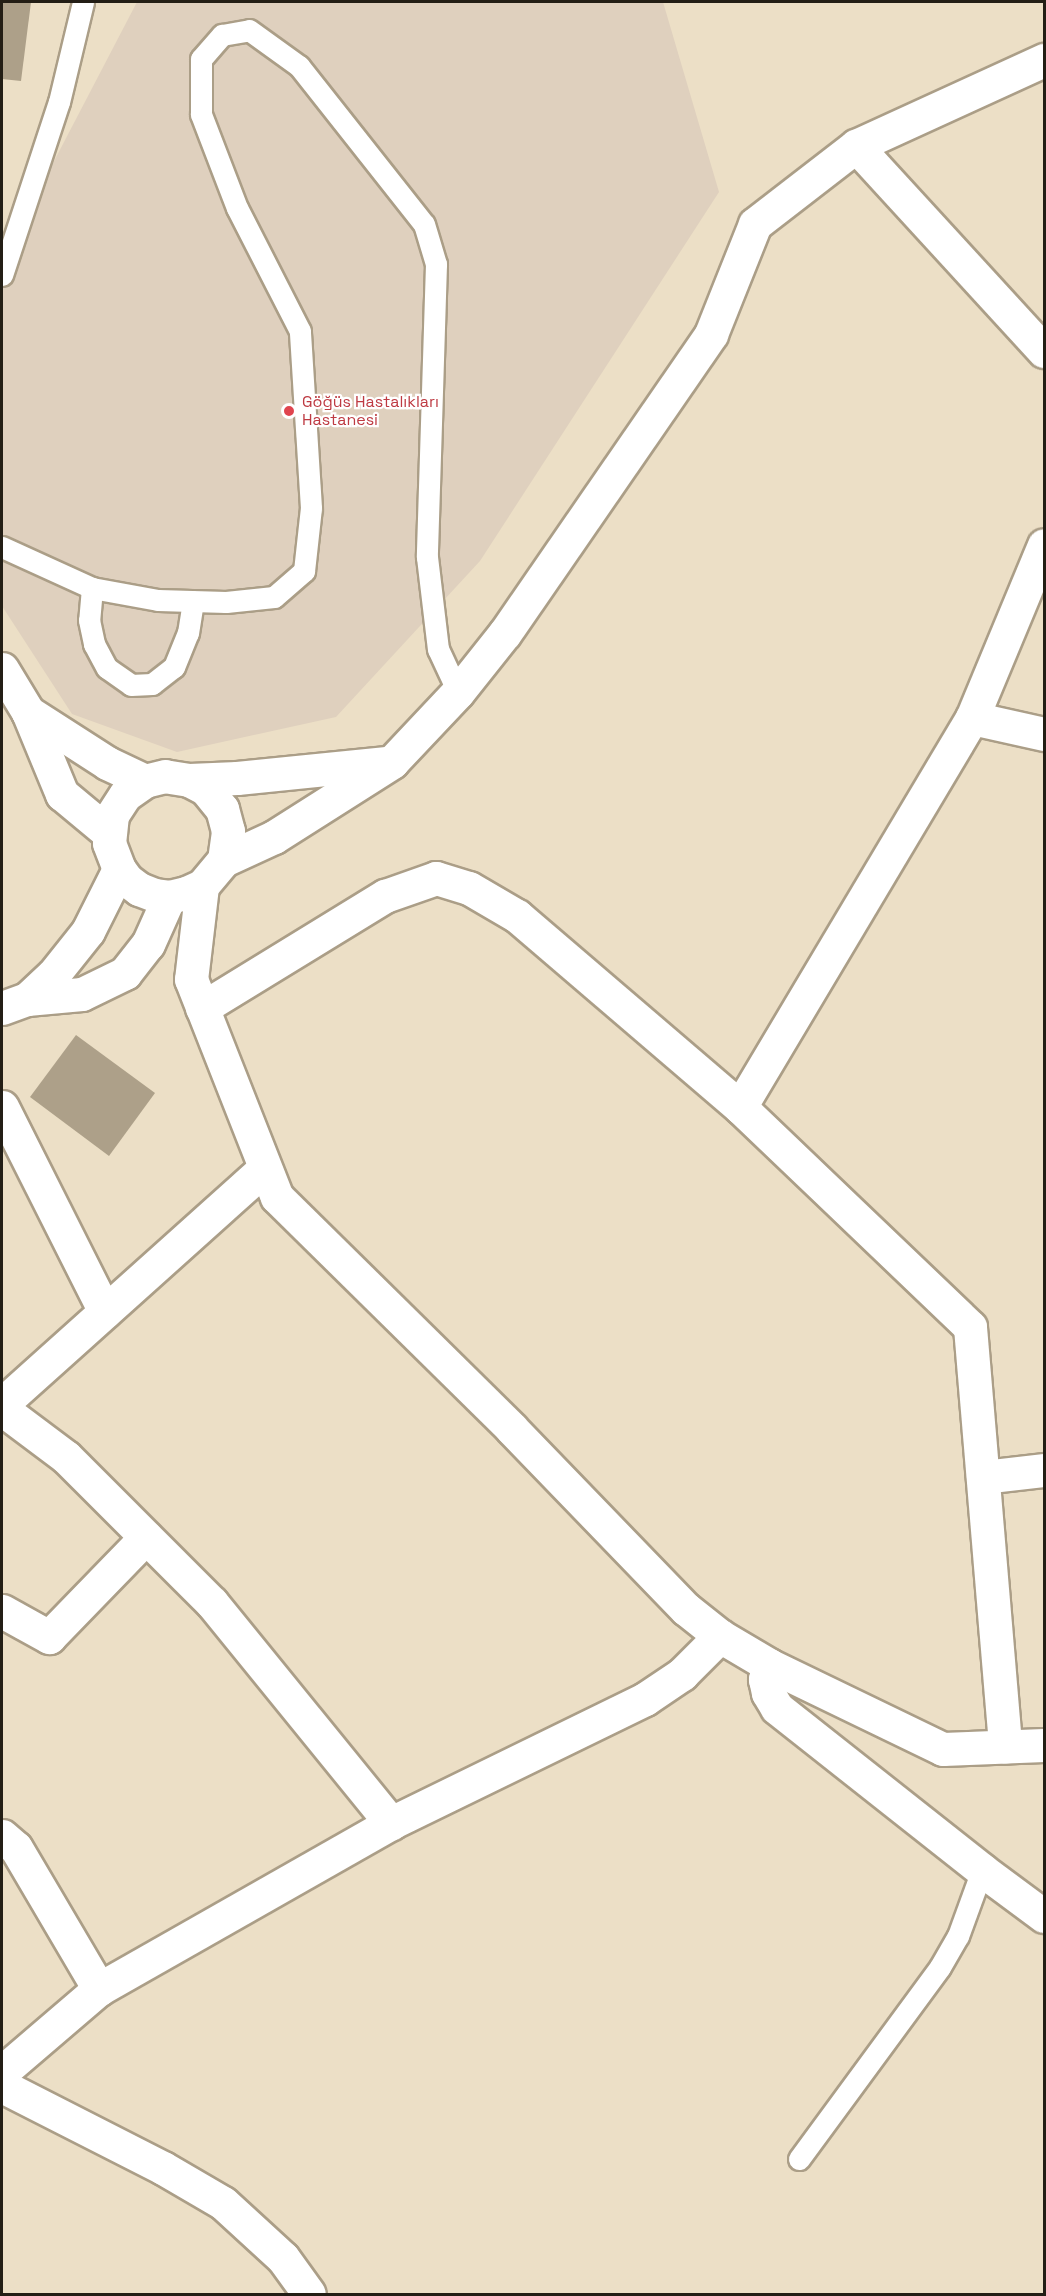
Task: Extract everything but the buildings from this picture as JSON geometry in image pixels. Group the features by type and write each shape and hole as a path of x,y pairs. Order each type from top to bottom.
{"street":[{"path":"392,762 237,778 189,780 165,776 144,781 125,795 112,815 109,843 118,869 139,889 169,897 202,886 224,860 274,837 392,762 458,692 505,633 711,334 755,224 856,146 1044,60"},
{"path":"856,146 1044,351"},
{"path":"740,1107 972,718 1044,545"},
{"path":"2,669 28,712 62,794 109,833"},
{"path":"28,712 107,763 144,781"},
{"path":"972,718 1044,734"},
{"path":"189,780 206,789 222,809 228,831 224,860"},
{"path":"14,1004 53,975 88,931 118,869"},
{"path":"202,1008 385,896 436,878 469,888 517,916 740,1107 970,1327 1005,1747"},
{"path":"202,886 191,979 277,1197 511,1428 686,1609 720,1636 769,1665 943,1749 1044,1745"},
{"path":"14,1004 82,994 125,973 148,944 169,897"},
{"path":"2,1107 105,1312"},
{"path":"265,1168 2,1404 66,1457 212,1603 391,1823"},
{"path":"983,1477 1044,1470"},
{"path":"2,1611 49,1637 146,1537"},
{"path":"2,2073 99,1989 391,1823 645,1699 682,1674 720,1636"},
{"path":"769,1665 765,1679 768,1693 777,1708 982,1870 1044,1916"},
{"path":"2,1836 16,1848 99,1989"},
{"path":"2,2086 163,2168 223,2203 283,2258 309,2295"}],"lane":[{"path":"2,276 58,102 83,2"},
{"path":"2,547 92,588 158,600 226,602 274,597 304,571 311,508 300,331 237,208 201,114 201,59 222,34 249,30 299,66 424,224 436,264 427,557 438,649 458,692"},
{"path":"92,588 89,620 94,644 107,668 131,685 152,684 174,667 188,633 193,601"},
{"path":"799,2159 940,1966 958,1936 982,1870"}],"shaded area":[{"name":"Göğüs Hastalıkları Hastanesi","path":"137,2 663,2 719,192 480,561 336,717 177,752 72,714 2,606 2,261"}],"place":[{"name":"Göğüs Hastalıkları Hastanesi","path":"289,411"}]}
